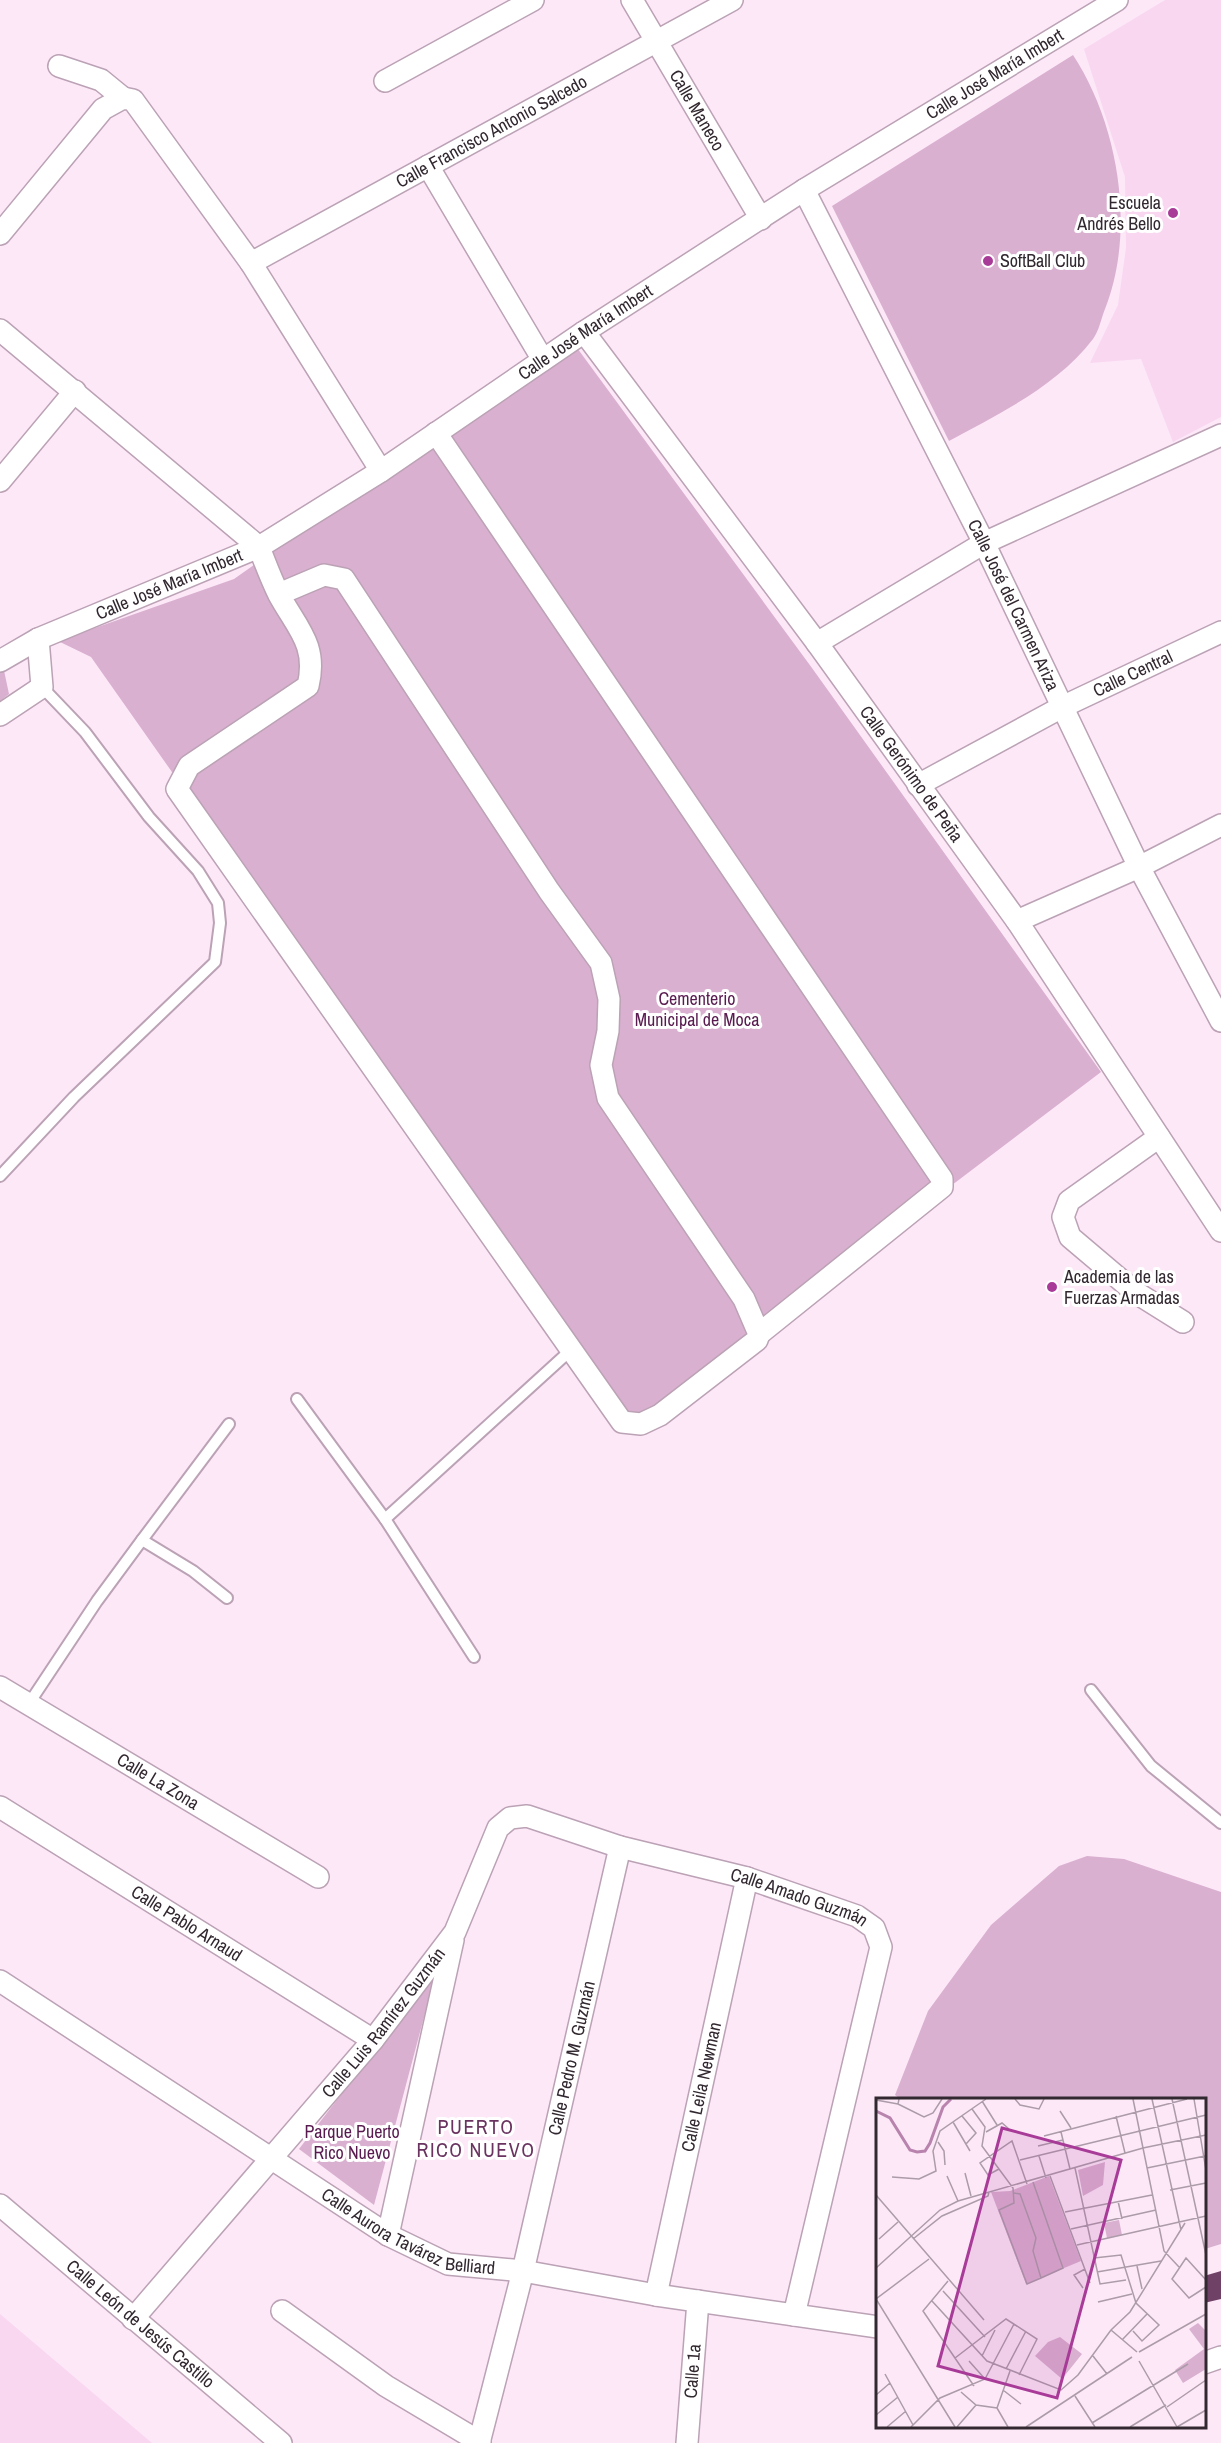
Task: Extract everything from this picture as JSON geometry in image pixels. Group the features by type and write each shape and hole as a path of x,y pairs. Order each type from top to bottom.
{"street":[{"path":"385,81 533,0"},
{"name":"Calle Maneco","path":"632,0 760,219"},
{"name":"Calle Francisco Antonio Salcedo","path":"251,263 732,0"},
{"name":"Calle José María Imbert","path":"0,661 38,639 259,547 381,471 584,332 804,190 1117,0"},
{"path":"59,66 101,80 123,98 133,100 142,110 251,263 381,471"},
{"path":"0,234 103,109 123,98"},
{"path":"428,166 543,360"},
{"name":"Calle José del Carmen Ariza","path":"804,190 984,543 1139,867 1218,1010"},
{"path":"0,330 259,547 279,594 303,634 313,666 308,686 189,766 177,789 622,1422 641,1424 660,1415 757,1340 759,1334 942,1187 942,1179 436,433"},
{"name":"Calle Gerónimo de Peña","path":"584,332 817,643 1017,921 1221,1231"},
{"path":"0,481 75,391"},
{"path":"817,643 984,543 1221,435"},
{"path":"279,594 324,575 344,579 549,891 601,963 609,999 608,1031 601,1065 608,1098 744,1299 759,1334"},
{"name":"Calle Central","path":"918,785 1062,707 1221,632"},
{"path":"0,715 42,687 38,639"},
{"path":"1017,921 1139,867 1221,825"},
{"path":"1159,1137 1068,1201 1063,1217 1070,1237 1135,1292 1183,1322"},
{"name":"Calle La Zona","path":"0,1687 28,1706 318,1877"},
{"name":"Calle Pablo Arnaud","path":"0,1807 373,2040"},
{"name":"Calle Amado Guzmán","path":"510,1818 527,1816 620,1847 747,1878 857,1916 874,1928 881,1947 794,2315"},
{"name":"Calle Luis Ramírez Guzmán","path":"134,2319 373,2040 455,1932 498,1828 510,1818"},
{"name":"Calle Pedro M. Guzmán","path":"480,2442 620,1847"},
{"name":"Calle Leila Newman","path":"656,2295 747,1878"},
{"path":"388,2235 455,1932"},
{"name":"Calle Aurora Tavárez Belliard","path":"0,1981 388,2235 448,2264 522,2271 656,2295 876,2327"},
{"name":"Calle León de Jesús Castillo","path":"0,2205 281,2443"},
{"name":"Calle 1a","path":"687,2443 698,2301"},
{"path":"282,2311 386,2385 480,2442"},
{"path":"1206,2362 1221,2357"}],"lane":[{"path":"0,1176 75,1097 215,962 220,923 218,903 198,871 149,817 85,732 42,687"},
{"path":"385,1519 572,1349"},
{"path":"297,1399 385,1519 474,1657"},
{"path":"28,1706 97,1601 229,1424"},
{"path":"142,1540 193,1571 227,1598"},
{"path":"1091,1690 1151,1766 1221,1823"}],"shaded area":[{"name":"Escuela Andrés Bello","path":"1165,0 1221,0 1221,417 1173,442 1141,359 1090,363 1118,305 1126,248 1125,177 1084,49"},
{"path":"0,2314 152,2443 0,2443"}],"green space":[{"name":"SoftBall Club","path":"1073,55 1102,113 1112,146 1118,179 1121,213 1120,246 1114,279 1105,309 1093,339 1062,371 1026,398 949,441 832,206"},
{"name":"Cementerio Municipal de Moca","path":"572,341 812,668 1101,1072 633,1427 91,657 58,641 234,579"},
{"path":"2,661 9,694 0,701 0,663"},
{"path":"1087,1856 1124,1859 1221,1892 1221,2244 1206,2249 1206,2098 899,2098 895,2095 928,2011 991,1925 1059,1866"},
{"name":"Parque Puerto Rico Nuevo","path":"436,1972 374,2205 299,2149"}],"building":[{"path":"1221,2271 1221,2299 1206,2303 1206,2275"}],"place":[{"name":"Escuela Andrés Bello","path":"1173,213"},
{"name":"SoftBall Club","path":"988,261"},
{"name":"Academia de las Fuerzas Armadas","path":"1052,1287"}],"district":[{"name":"PUERTO RICO NUEVO","path":"476,2138"}]}
